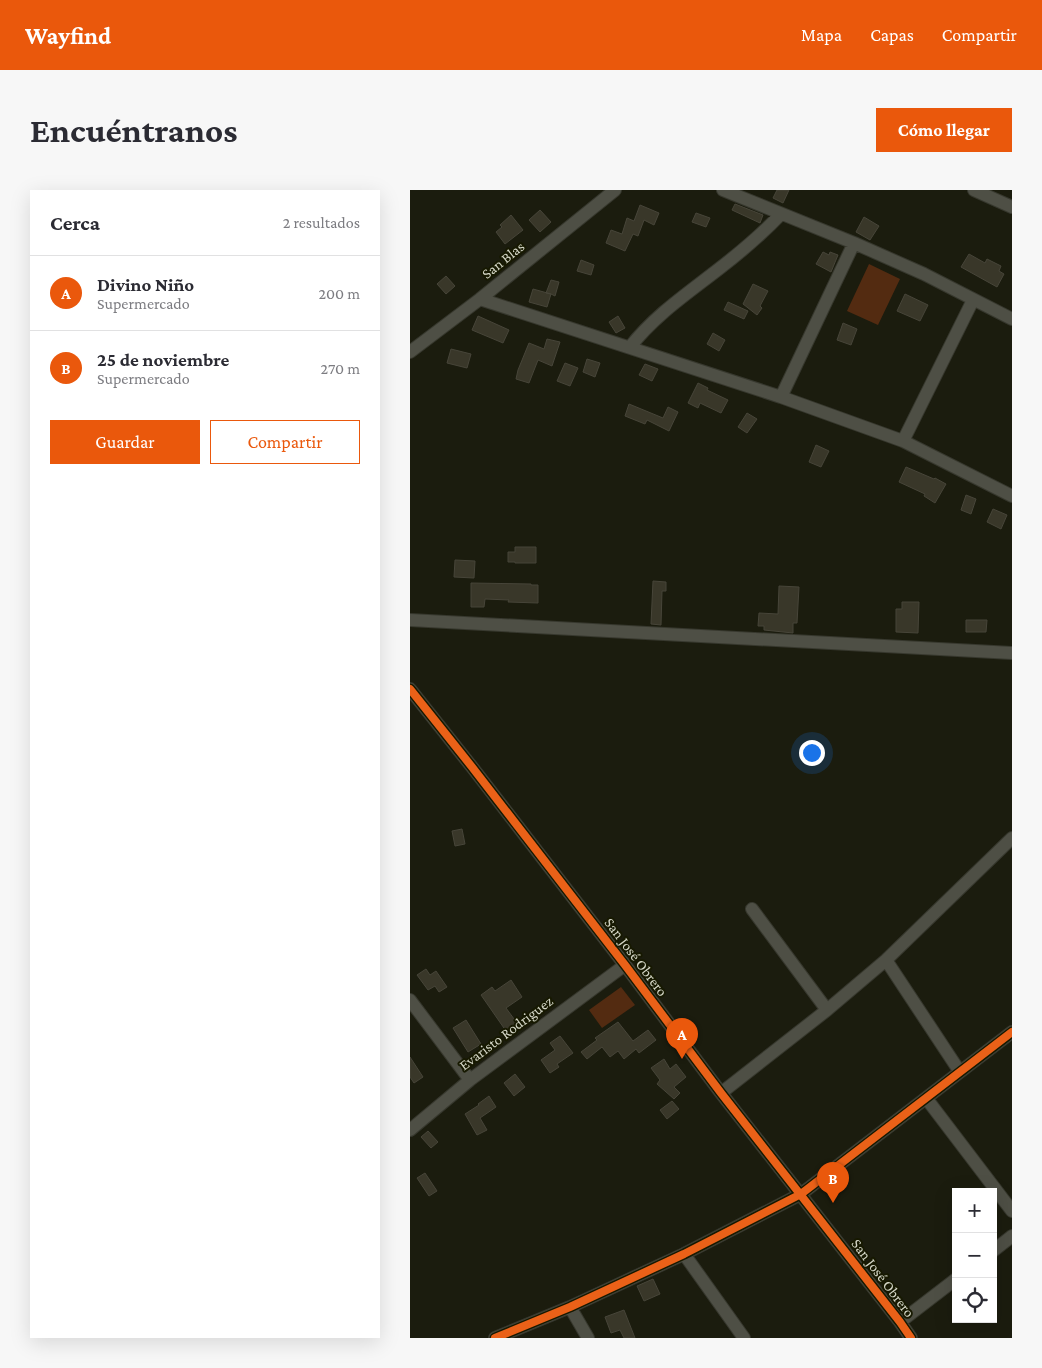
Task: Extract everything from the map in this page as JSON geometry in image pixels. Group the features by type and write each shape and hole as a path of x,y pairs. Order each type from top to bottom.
{"street":[{"name":"San Blas","path":"410,352 480,299 615,190"},
{"path":"723,190 854,243 924,274 1012,320"},
{"path":"974,190 1012,207"},
{"path":"630,348 654,320 761,235 781,214"},
{"path":"781,397 854,243"},
{"path":"480,299 781,397 903,440 1011,493"},
{"path":"903,440 973,300"},
{"path":"410,620 1012,653"},
{"name":"San José Obrero","path":"410,690 472,767 721,1093 900,1322 910,1338"},
{"path":"721,1093 827,1010 886,960 1012,838"},
{"path":"752,909 827,1010"},
{"path":"886,960 960,1072"},
{"name":"Evaristo Rodriguez","path":"410,1130 470,1080 624,965"},
{"path":"410,1000 470,1080"},
{"path":"495,1338 570,1307 684,1254 801,1194 1012,1032"},
{"path":"926,1098 1012,1211"},
{"path":"997,1247 1012,1236"},
{"path":"684,1254 744,1338"},
{"path":"900,1322 952,1282"},
{"path":"570,1307 588,1338"}],"shaded area":[{"path":"869,264 900,279 878,325 847,311"},
{"path":"621,987 635,1005 602,1028 589,1010"}],"building":[{"path":"777,190 789,190 783,203 773,198"},
{"path":"735,204 763,215 760,223 732,210"},
{"path":"640,205 659,213 654,225 644,220 638,236 633,234 625,251 606,243 611,230 622,234 627,218 634,221"},
{"path":"540,210 551,222 540,232 529,220"},
{"path":"696,213 710,218 706,227 692,222"},
{"path":"511,215 523,230 505,244 496,232 502,227 500,225"},
{"path":"864,217 879,226 870,240 856,232"},
{"path":"823,252 829,255 830,252 838,255 831,272 816,264"},
{"path":"969,254 985,263 987,259 1001,266 999,271 1004,274 997,287 961,267"},
{"path":"581,260 594,265 591,275 577,271"},
{"path":"446,276 455,286 446,294 437,284"},
{"path":"551,280 559,282 555,296 551,294 547,307 529,302 533,289 546,293"},
{"path":"753,284 768,291 760,306 762,308 757,315 743,304"},
{"path":"905,294 928,305 920,321 897,311"},
{"path":"728,302 748,311 744,319 724,310"},
{"path":"478,316 509,330 503,343 472,330"},
{"path":"618,316 625,328 616,333 609,322"},
{"path":"843,323 857,329 851,345 837,340"},
{"path":"713,333 725,340 719,351 707,344"},
{"path":"547,339 560,342 552,366 538,360 529,383 516,379 529,343 544,349"},
{"path":"451,349 471,354 467,368 447,363"},
{"path":"587,359 600,363 595,377 583,372"},
{"path":"565,363 578,368 570,386 557,381"},
{"path":"645,364 658,369 652,381 639,375"},
{"path":"698,383 708,388 707,390 728,400 721,413 700,403 698,408 688,403"},
{"path":"629,404 663,418 668,407 678,412 669,431 647,420 645,424 625,416"},
{"path":"747,413 757,419 747,433 738,427"},
{"path":"816,445 829,451 821,467 809,462"},
{"path":"906,467 946,484 935,503 924,496 925,494 899,482"},
{"path":"966,495 976,499 971,514 961,510"},
{"path":"993,509 1007,515 1001,529 987,522"},
{"path":"515,547 536,547 536,563 508,562 508,552 515,552"},
{"path":"455,560 475,561 474,578 454,577"},
{"path":"653,581 666,582 666,591 662,591 661,625 651,624"},
{"path":"471,583 538,585 538,603 485,599 484,607 471,607"},
{"path":"779,586 799,587 797,623 793,623 793,633 764,630 764,626 758,626 759,613 778,614"},
{"path":"902,602 919,602 918,633 896,632 896,609 902,609"},
{"path":"966,620 987,620 986,632 966,632"},
{"path":"462,829 465,844 455,846 452,831"},
{"path":"426,969 430,975 436,971 447,987 439,992 435,986 428,990 417,975"},
{"path":"511,980 522,997 506,1008 517,1023 506,1031 481,995 492,987 495,991"},
{"path":"466,1020 481,1044 468,1052 453,1028"},
{"path":"618,1022 633,1041 648,1030 656,1040 639,1053 636,1049 624,1059 618,1051 610,1057 602,1047 587,1059 581,1052 597,1040 595,1038"},
{"path":"560,1036 573,1053 557,1064 559,1067 550,1073 541,1060 555,1050 550,1043"},
{"path":"410,1057 423,1077 414,1083 410,1077"},
{"path":"664,1059 670,1069 676,1064 686,1077 674,1087 680,1093 674,1099 657,1084 660,1080 651,1068"},
{"path":"515,1074 525,1087 514,1096 504,1083"},
{"path":"489,1096 496,1107 480,1118 487,1130 477,1135 465,1114"},
{"path":"672,1101 679,1109 667,1119 660,1110"},
{"path":"428,1131 438,1142 431,1148 421,1137"},
{"path":"425,1173 437,1191 429,1196 417,1178"},
{"path":"653,1279 660,1294 644,1301 637,1286"},
{"path":"624,1310 635,1338 624,1338 620,1330 611,1333 605,1317"}],"cycle path":[{"path":"410,689 625,965 721,1093 911,1338"},
{"path":"495,1338 570,1307 684,1254 801,1194 1012,1032"}],"place":[{"name":"Divino Niño","path":"682,1059"},
{"name":"25 de noviembre","path":"833,1203"}]}
